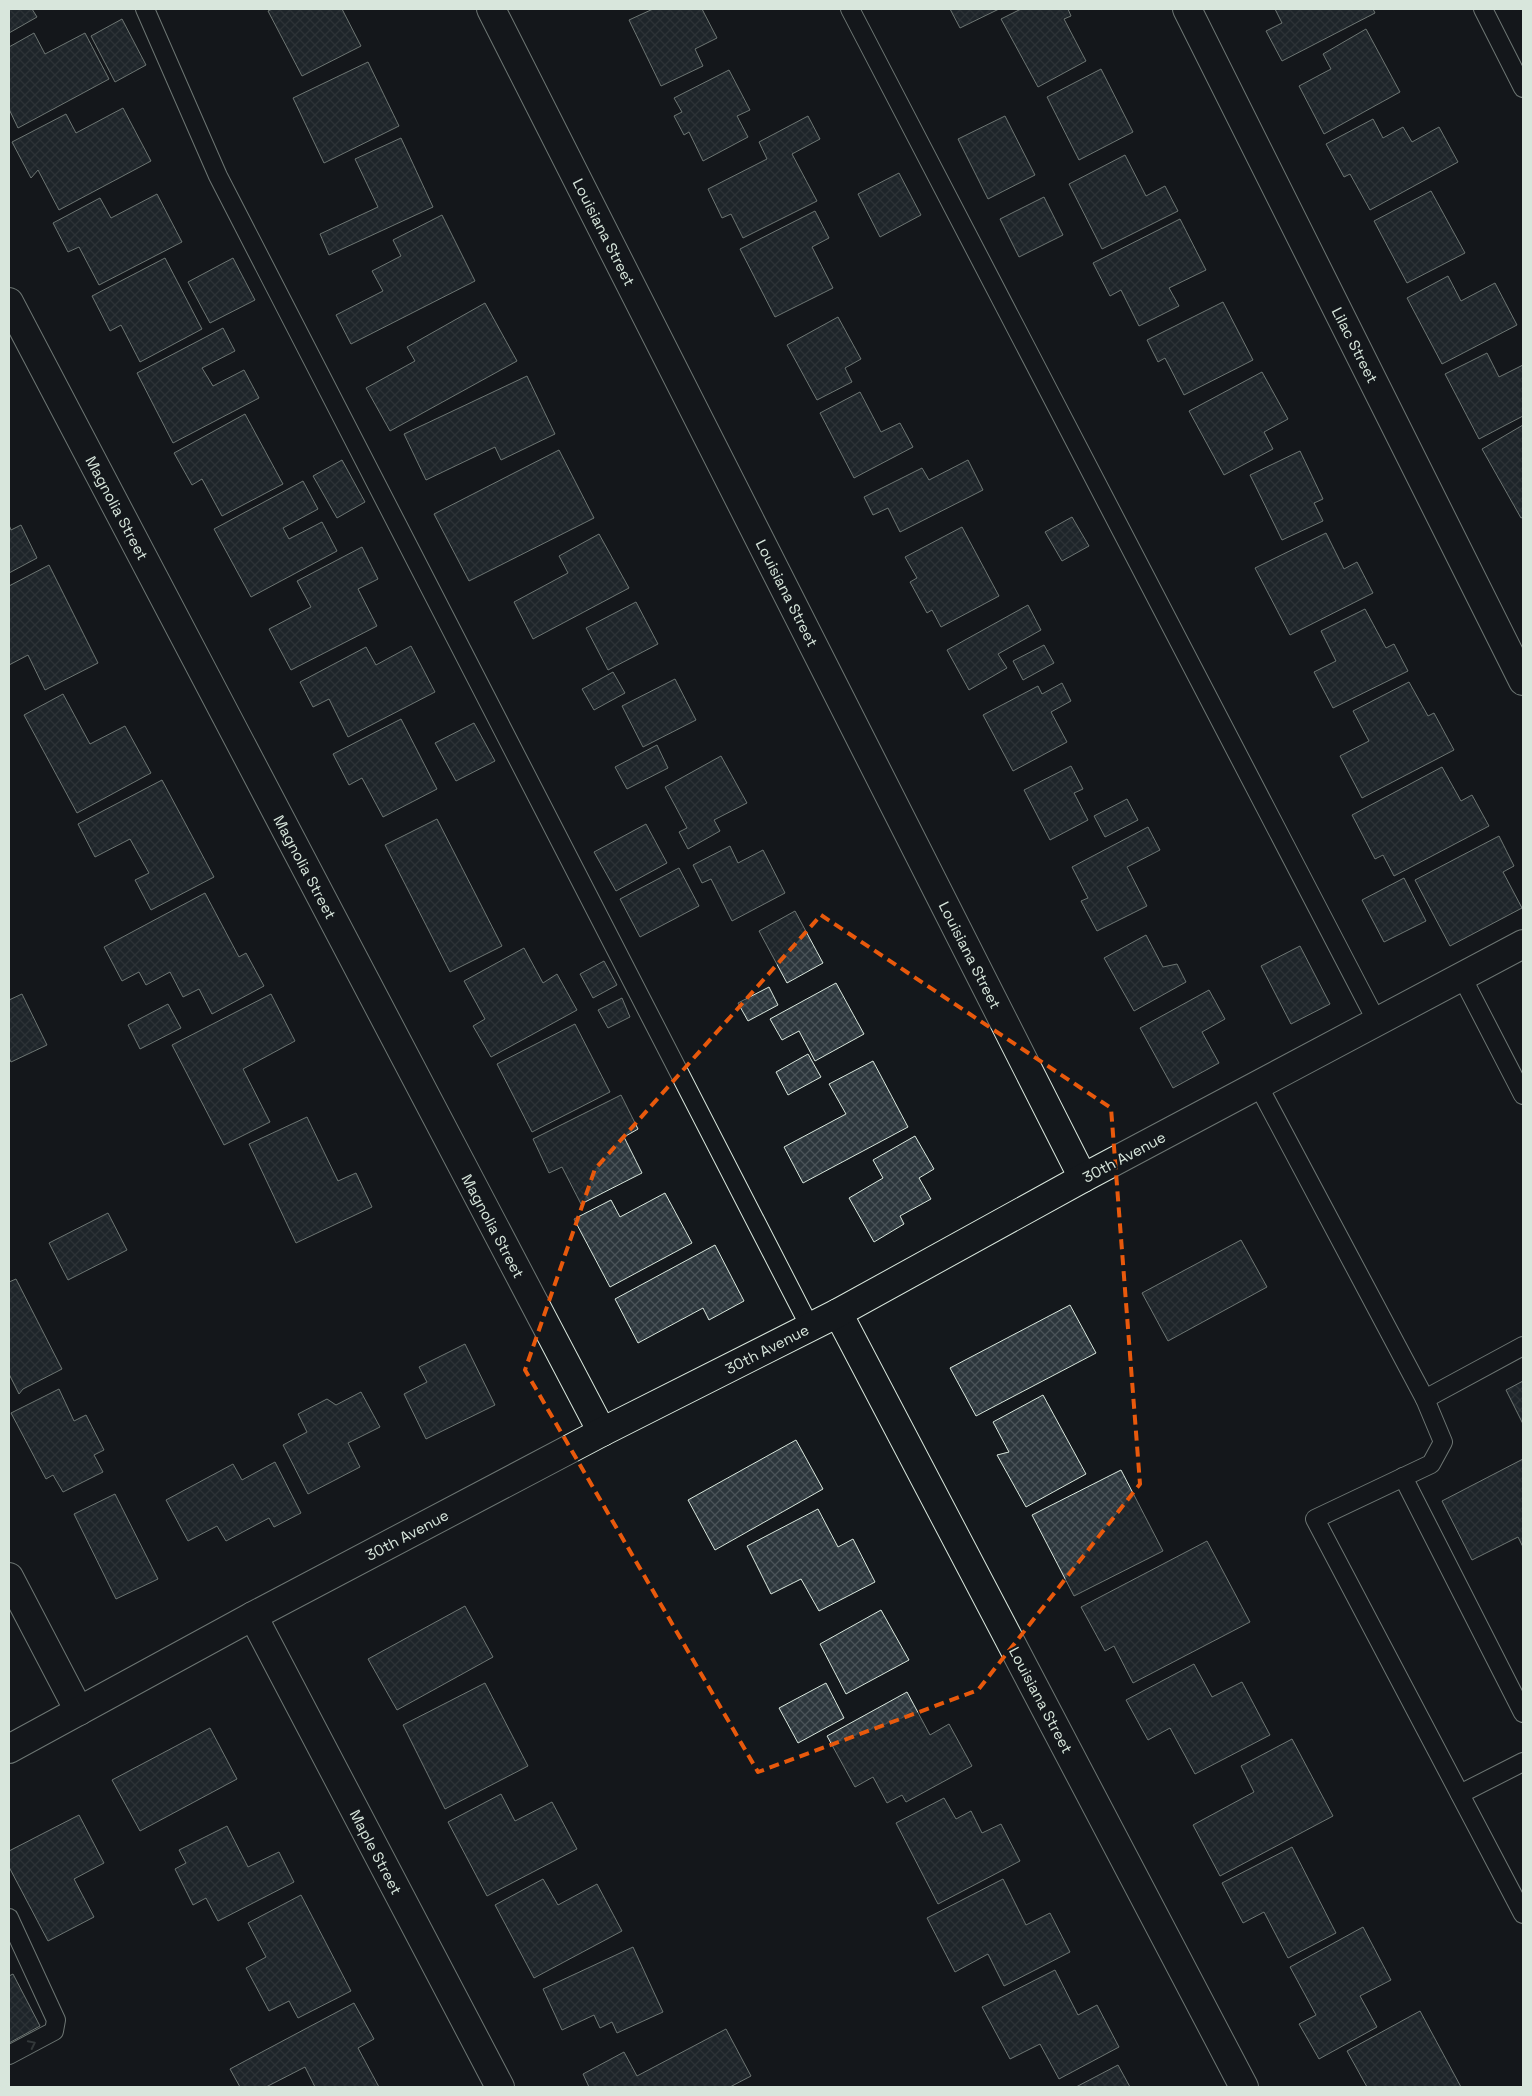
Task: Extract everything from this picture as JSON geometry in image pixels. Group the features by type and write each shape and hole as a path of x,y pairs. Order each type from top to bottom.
{"street":[{"name":"Louisiana Street","path":"491,9 1083,1178"},
{"name":"Lilac Street","path":"1187,9 1523,681"},
{"name":"Magnolia Street","path":"9,302 602,1432"},
{"name":"30th Avenue","path":"9,1749 253,1616 602,1432 838,1313 1083,1178 1523,944"},
{"name":"Louisiana Street","path":"838,1313 1244,2087"},
{"path":"9,1577 79,1711"},
{"name":"Maple Street","path":"253,1616 500,2087"}],"lane":[{"path":"145,9 218,176 810,1327"},
{"path":"850,9 1377,1022"},
{"path":"1483,9 1523,88"},
{"path":"1462,977 1523,1095"},
{"path":"1258,1085 1425,1399 1443,1442 1431,1464 1315,1519 1523,1914"},
{"path":"1425,1399 1523,1346"},
{"path":"1403,1477 1523,1713"},
{"path":"1460,1794 1523,1762"},
{"path":"9,1918 56,2020 54,2031 9,2055"}],"highlighted area":[{"path":"821,915 1111,1108 1140,1484 978,1690 758,1772 525,1370 595,1169"}],"building":[{"path":"9,9 32,9 37,17 9,33"},
{"path":"272,9 342,9 361,46 302,76 268,11"},
{"path":"653,9 702,9 717,38 695,49 703,66 661,86 629,20"},
{"path":"950,9 999,9 960,28"},
{"path":"1021,9 1068,9 1071,16 1064,19 1086,61 1038,87 1001,19"},
{"path":"1275,9 1373,9 1375,13 1282,61 1266,31 1282,23"},
{"path":"122,19 146,65 115,82 91,36"},
{"path":"1366,29 1400,92 1324,134 1299,86 1331,69 1323,54"},
{"path":"34,33 45,54 85,33 109,79 18,128 9,109 9,47"},
{"path":"368,62 399,126 324,163 293,98"},
{"path":"1101,69 1133,132 1079,160 1047,97"},
{"path":"729,70 750,110 737,116 748,137 703,161 689,132 684,135 674,116 682,112 674,98"},
{"path":"123,108 151,161 59,210 38,170 31,178 12,142 66,114 76,133"},
{"path":"808,116 820,139 792,154 817,201 743,238 731,214 722,218 708,189 767,159 759,142"},
{"path":"1005,116 1035,175 988,199 958,139"},
{"path":"1373,119 1383,138 1403,127 1412,142 1439,127 1458,162 1370,210 1350,174 1344,177 1326,144"},
{"path":"401,138 433,207 329,255 320,234 378,207 355,159"},
{"path":"1125,155 1146,196 1165,186 1178,211 1102,249 1069,184"},
{"path":"899,173 921,215 880,237 858,194"},
{"path":"1431,191 1465,253 1407,283 1374,221"},
{"path":"157,194 182,242 99,285 79,247 68,252 53,223 100,198 111,218"},
{"path":"1044,197 1063,235 1019,257 1000,219"},
{"path":"815,211 829,238 812,247 833,288 775,317 740,249"},
{"path":"442,215 475,281 351,344 336,315 383,291 372,271 401,256 393,240"},
{"path":"1180,219 1206,270 1169,288 1179,306 1139,326 1121,290 1110,296 1093,263"},
{"path":"165,258 202,329 140,362 121,325 110,331 92,296"},
{"path":"233,258 255,300 210,323 188,282"},
{"path":"1448,276 1461,301 1495,283 1517,325 1442,364 1407,298"},
{"path":"1223,302 1253,360 1184,395 1165,358 1158,362 1147,340"},
{"path":"485,303 517,361 390,431 366,388 415,361 407,347"},
{"path":"838,317 861,359 845,368 852,382 817,400 787,345"},
{"path":"223,328 235,351 202,368 213,386 244,370 259,398 173,443 137,373"},
{"path":"1487,353 1499,377 1523,365 1523,416 1479,439 1445,374"},
{"path":"1262,372 1288,419 1264,432 1273,449 1224,475 1189,411"},
{"path":"527,376 555,434 501,460 495,447 426,480 404,434"},
{"path":"860,392 881,432 900,423 913,447 854,478 820,413"},
{"path":"245,414 283,484 222,516 202,479 192,485 174,453"},
{"path":"1523,425 1523,517 1521,518 1482,449"},
{"path":"559,450 594,518 469,581 434,514"},
{"path":"1300,451 1323,499 1314,503 1323,521 1282,540 1250,475"},
{"path":"342,460 365,502 337,518 313,476"},
{"path":"968,460 983,490 900,532 888,508 873,515 864,497 922,468 929,480"},
{"path":"303,481 318,509 283,528 289,539 322,522 337,551 251,597 214,529"},
{"path":"1072,517 1089,546 1062,561 1045,532"},
{"path":"9,525 11,530 21,525 37,558 9,573"},
{"path":"962,527 999,596 941,627 932,610 927,613 910,582 917,578 905,557"},
{"path":"1326,533 1344,569 1357,562 1373,593 1290,635 1255,568"},
{"path":"599,534 629,588 533,639 514,602 568,573 559,556"},
{"path":"362,547 378,579 358,589 377,626 291,670 269,629 311,607 297,581"},
{"path":"49,565 98,663 45,690 28,655 9,665 9,586"},
{"path":"636,602 658,644 608,670 586,628"},
{"path":"1028,605 1041,630 998,654 1007,668 969,690 947,650"},
{"path":"1365,609 1386,648 1394,644 1408,671 1333,708 1314,672 1336,661 1321,631"},
{"path":"1044,645 1054,663 1023,680 1013,661"},
{"path":"411,646 435,692 348,737 329,699 313,707 300,682 366,647 376,665"},
{"path":"613,672 625,693 594,710 582,689"},
{"path":"675,679 696,720 643,747 622,706"},
{"path":"1409,682 1428,716 1434,713 1454,750 1362,798 1340,756 1369,741 1353,711"},
{"path":"1062,683 1071,701 1051,712 1067,742 1013,771 983,715 1038,686 1042,694"},
{"path":"63,694 90,744 125,726 151,773 77,813 24,715"},
{"path":"401,719 437,789 383,817 362,778 349,785 333,754"},
{"path":"474,723 495,761 456,781 435,743"},
{"path":"657,745 668,768 627,789 615,767"},
{"path":"721,756 747,803 714,820 720,831 688,849 679,832 687,828 665,787"},
{"path":"1071,766 1083,789 1074,793 1088,820 1050,840 1024,790"},
{"path":"1442,767 1461,801 1472,795 1489,826 1394,876 1383,855 1375,859 1352,815"},
{"path":"162,780 214,877 151,910 135,880 149,873 130,839 95,857 78,824"},
{"path":"1127,799 1138,820 1105,837 1094,816"},
{"path":"437,819 502,946 450,972 385,845"},
{"path":"646,824 667,863 616,891 594,852"},
{"path":"1148,827 1160,850 1127,867 1147,906 1097,931 1081,901 1088,898 1072,867"},
{"path":"1499,836 1514,866 1503,872 1522,908 1450,946 1415,880"},
{"path":"730,846 738,863 763,850 785,893 732,921 711,879 702,883 693,865"},
{"path":"679,868 699,906 640,937 620,899"},
{"path":"1404,878 1426,921 1384,942 1362,900"},
{"path":"205,893 239,957 246,953 264,986 212,1014 199,989 183,997 170,972 146,985 139,972 122,981 104,947"},
{"path":"795,911 823,963 787,983 759,931"},
{"path":"1146,935 1163,967 1177,964 1186,982 1134,1011 1104,958"},
{"path":"1300,946 1330,1004 1291,1024 1261,966"},
{"path":"524,948 543,983 557,974 577,1010 491,1057 473,1026 485,1019 464,981"},
{"path":"604,961 617,985 593,998 580,974"},
{"path":"836,983 864,1034 815,1061 799,1031 782,1040 770,1019"},
{"path":"769,987 778,1005 748,1021 738,1003"},
{"path":"1209,990 1225,1019 1202,1032 1219,1063 1173,1088 1140,1028"},
{"path":"22,994 47,1045 11,1062 9,1058 9,1000"},
{"path":"271,994 295,1041 243,1069 270,1122 224,1145 172,1045"},
{"path":"622,998 630,1017 608,1028 598,1010"},
{"path":"168,1004 181,1028 140,1049 128,1025"},
{"path":"575,1024 610,1092 532,1132 497,1064"},
{"path":"808,1054 821,1077 788,1095 776,1072"},
{"path":"873,1061 908,1127 803,1183 784,1147 846,1114 829,1084"},
{"path":"621,1095 638,1129 624,1137 642,1173 581,1204 562,1167 549,1173 533,1139"},
{"path":"307,1117 338,1181 356,1173 372,1207 296,1243 249,1144"},
{"path":"915,1136 934,1169 919,1178 931,1199 900,1216 904,1224 874,1242 849,1198 883,1178 873,1160"},
{"path":"665,1193 692,1243 610,1287 574,1219 611,1200 620,1217"},
{"path":"108,1213 127,1250 68,1280 49,1243"},
{"path":"1241,1240 1267,1287 1168,1341 1142,1293"},
{"path":"715,1245 744,1301 709,1320 703,1308 638,1343 615,1299"},
{"path":"16,1279 62,1369 23,1389 19,1394 9,1374 9,1282"},
{"path":"1070,1305 1096,1353 976,1416 950,1368"},
{"path":"465,1344 495,1405 426,1439 404,1394 427,1382 419,1367"},
{"path":"1523,1381 1523,1424 1506,1390"},
{"path":"59,1389 74,1421 86,1415 104,1450 94,1455 103,1472 63,1492 53,1475 46,1479 11,1413"},
{"path":"361,1392 380,1427 348,1443 360,1467 308,1494 283,1445 307,1432 298,1414 327,1399 336,1405"},
{"path":"1043,1395 1086,1474 1026,1507 997,1455 1009,1452 993,1422"},
{"path":"796,1440 823,1489 715,1550 688,1500"},
{"path":"1523,1459 1523,1547 1518,1537 1472,1560 1442,1501"},
{"path":"275,1462 301,1513 274,1527 269,1518 226,1541 217,1526 188,1541 166,1500 233,1464 242,1480"},
{"path":"1121,1470 1163,1551 1074,1596 1032,1515"},
{"path":"115,1494 158,1579 116,1599 74,1514"},
{"path":"818,1509 838,1547 853,1539 875,1582 819,1611 801,1579 771,1594 747,1546"},
{"path":"1207,1541 1250,1622 1133,1683 1114,1646 1105,1651 1081,1607"},
{"path":"465,1606 493,1657 397,1710 368,1659"},
{"path":"881,1610 909,1660 846,1694 820,1644"},
{"path":"1194,1664 1212,1697 1242,1682 1270,1735 1195,1774 1170,1728 1148,1740 1126,1700"},
{"path":"485,1683 528,1766 445,1809 403,1725"},
{"path":"826,1683 844,1718 798,1743 779,1708"},
{"path":"907,1692 930,1735 949,1724 972,1766 906,1802 902,1795 887,1803 873,1777 855,1787 827,1736"},
{"path":"210,1728 237,1779 140,1831 112,1780"},
{"path":"1292,1739 1333,1816 1220,1876 1193,1825 1254,1792 1241,1766"},
{"path":"501,1794 515,1821 552,1802 577,1849 487,1896 448,1822"},
{"path":"944,1798 956,1819 971,1811 982,1833 1001,1824 1020,1861 938,1904 896,1823"},
{"path":"79,1815 104,1863 74,1879 94,1917 48,1941 9,1867 9,1851"},
{"path":"227,1826 248,1867 279,1852 294,1882 218,1921 206,1898 193,1905 175,1869 186,1863 179,1850"},
{"path":"1292,1847 1336,1933 1288,1958 1264,1912 1243,1923 1222,1883"},
{"path":"543,1879 558,1905 597,1884 622,1931 534,1978 495,1905"},
{"path":"1003,1879 1026,1925 1050,1913 1070,1952 1004,1986 988,1954 955,1972 927,1918"},
{"path":"301,1895 351,1991 298,2018 289,2001 269,2011 246,1968 266,1957 248,1923"},
{"path":"1363,1927 1391,1980 1360,1996 1377,2027 1319,2059 1299,2024 1316,2015 1290,1967"},
{"path":"633,1947 663,2012 617,2033 612,2022 600,2028 594,2015 562,2030 543,1989"},
{"path":"1055,1970 1078,2015 1097,2005 1119,2047 1059,2079 1040,2044 1010,2059 982,2007"},
{"path":"13,1974 40,2026 9,2043 9,1976"},
{"path":"354,2003 374,2039 358,2048 379,2087 315,2087 305,2067 266,2087 240,2087 230,2069"},
{"path":"1420,2011 1461,2087 1367,2087 1347,2051"},
{"path":"726,2029 751,2076 730,2087 589,2087 583,2074 624,2052 637,2076"},
{"path":"1118,2065 1130,2087 1076,2087"}]}
